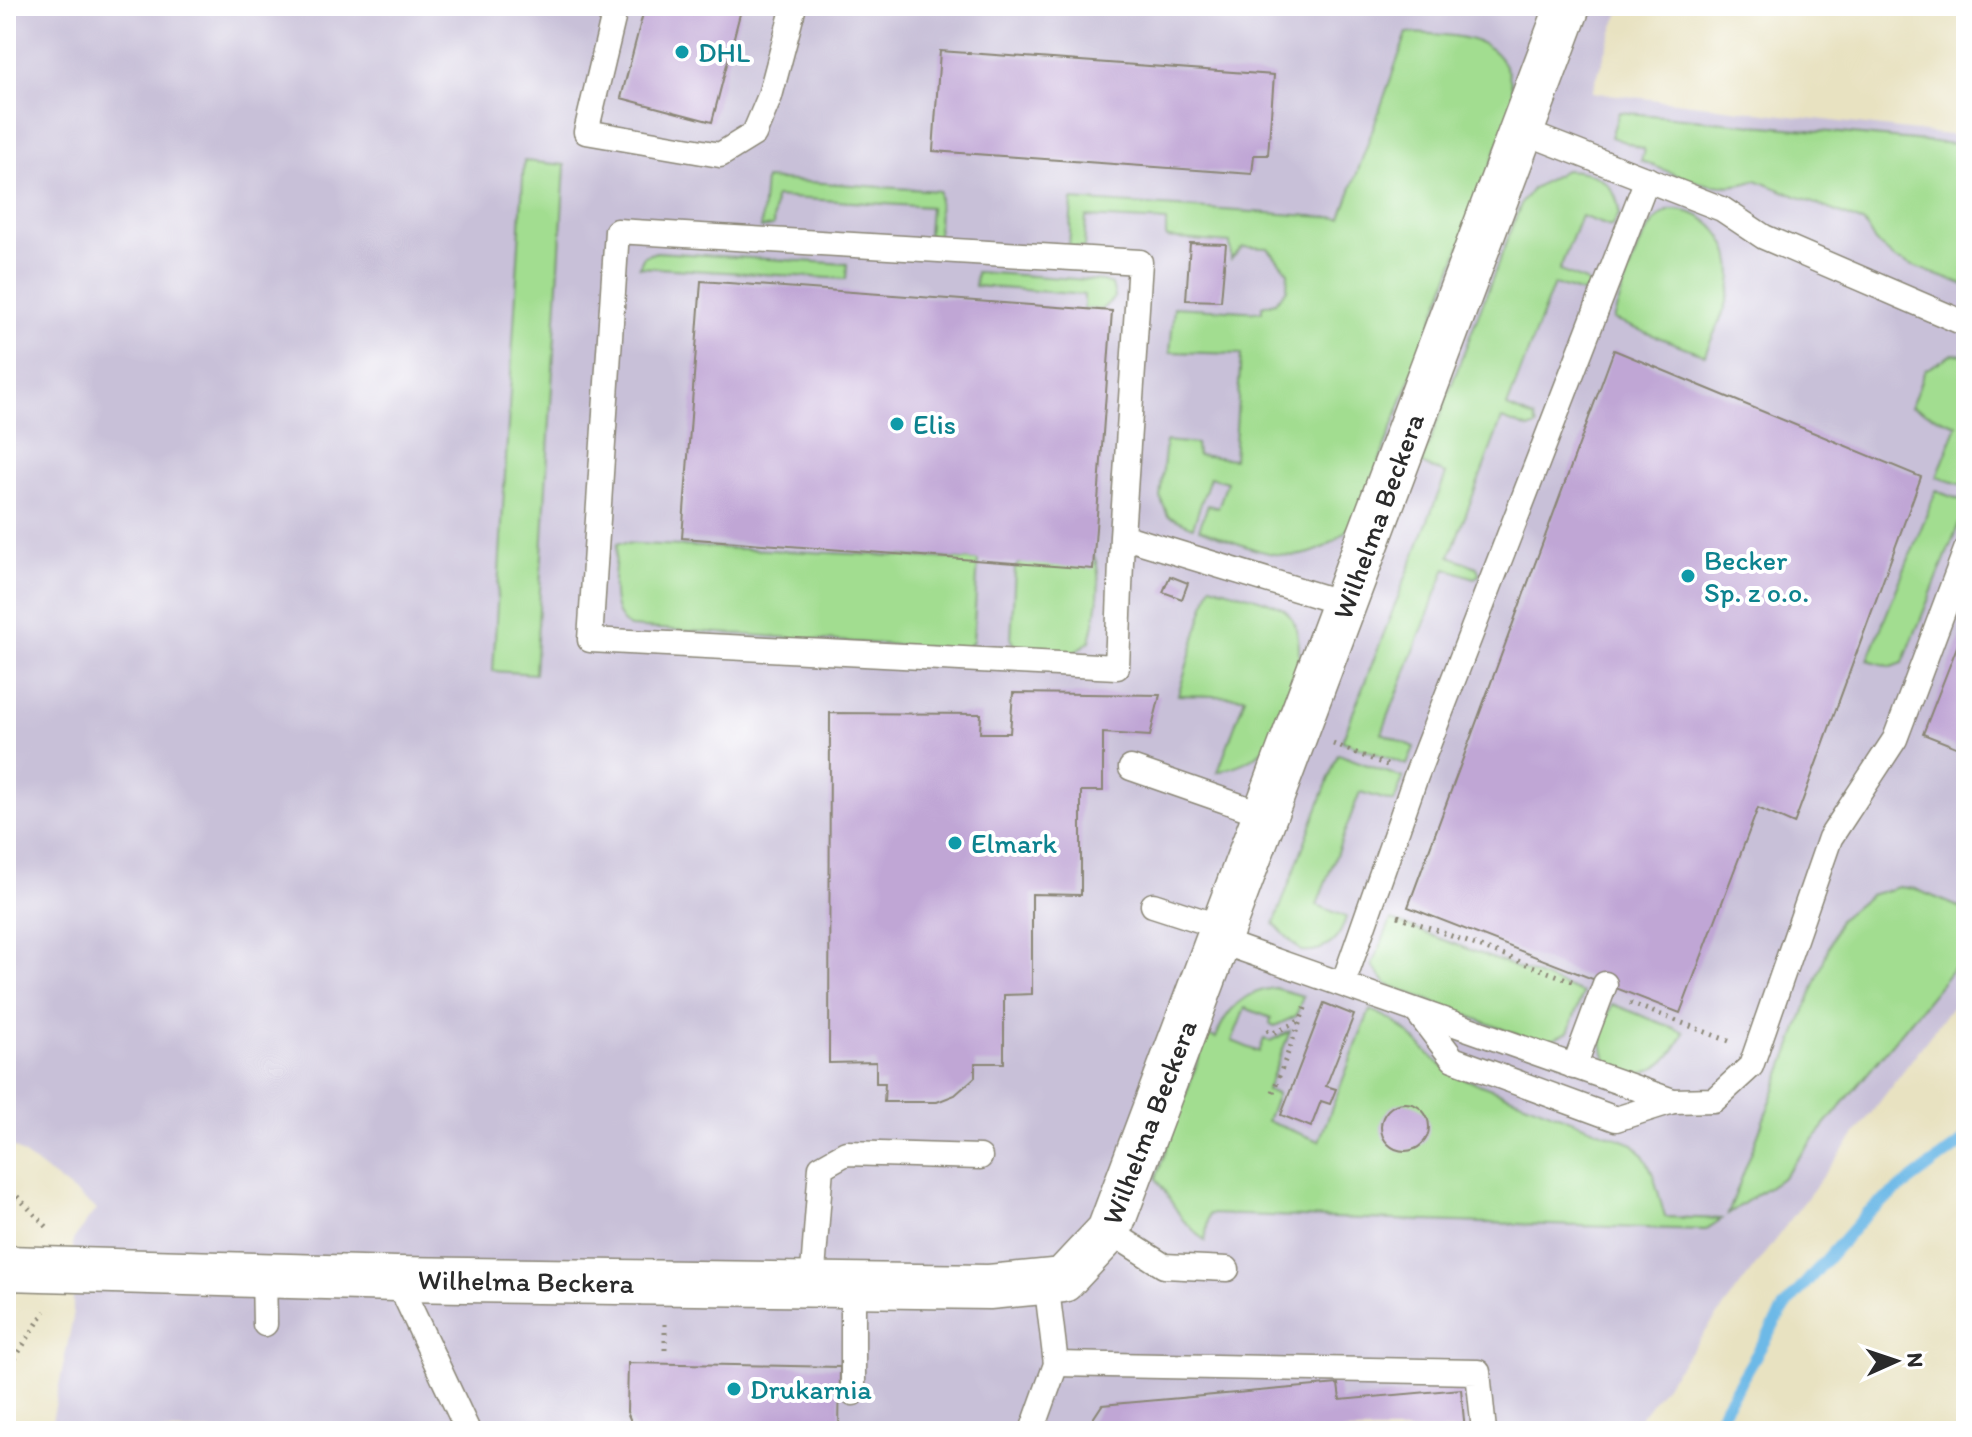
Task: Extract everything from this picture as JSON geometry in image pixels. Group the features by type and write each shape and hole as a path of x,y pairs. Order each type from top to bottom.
{"street":[{"name":"Wilhelma Beckera","path":"27,1270 397,1279 989,1287 1063,1280 1109,1231 1568,6"}],"lane":[{"path":"616,6 586,132 720,155 754,134 770,96 794,6"},
{"path":"1522,131 1722,209 1764,237 1966,324"},
{"path":"1343,984 1416,776 1647,179"},
{"path":"617,231 1140,262 1122,536 1117,667 590,640 617,231"},
{"path":"1122,536 1345,604"},
{"path":"1418,1013 1453,1059 1616,1119 1673,1101 1714,1100 1751,1066 1830,838 1895,739 1966,550"},
{"path":"1131,768 1266,815"},
{"path":"1153,905 1318,976 1673,1101"},
{"path":"1574,1067 1603,988"},
{"path":"853,1393 832,1285 821,1167 846,1153 980,1157"},
{"path":"1109,1231 1164,1266 1227,1269"},
{"path":"264,1275 265,1324"},
{"path":"397,1279 468,1431"},
{"path":"1032,1431 1056,1364 1046,1281"},
{"path":"1056,1364 1478,1372 1484,1431"}],"path":[{"path":"1371,905 1603,988 1756,1051"},
{"path":"1273,1092 1318,976"},
{"path":"1267,1030 1273,1033 1300,1021"},
{"path":"6,1185 27,1270 6,1372"},
{"path":"665,1320 665,1350"}],"shaded area":[{"path":"6,6 1621,6 1592,92 1966,137 1966,988 1637,1422 1627,1431 50,1431 73,1317 73,1240 96,1209 6,1141"}],"green space":[{"path":"1407,33 1465,38 1494,51 1510,80 1514,103 1358,518 1321,549 1302,555 1264,552 1199,529 1208,505 1218,508 1227,482 1210,477 1193,527 1168,516 1160,497 1166,441 1196,444 1197,455 1234,459 1241,354 1170,352 1174,307 1262,312 1262,306 1275,302 1287,289 1288,272 1268,248 1243,247 1231,259 1230,243 1166,238 1166,221 1086,217 1084,248 1069,247 1072,200 1341,218"},
{"path":"1619,112 1966,145 1966,286 1895,259 1875,242 1864,223 1756,180 1726,186 1712,185 1641,161 1644,149 1611,137"},
{"path":"524,161 565,165 535,674 493,671"},
{"path":"1565,170 1586,173 1602,180 1614,194 1619,214 1611,227 1581,216 1559,271 1586,281 1589,289 1582,293 1554,284 1507,407 1534,418 1537,426 1529,429 1502,419 1450,556 1477,567 1480,575 1474,578 1446,568 1382,733 1414,747 1407,765 1342,741 1446,474 1421,464 1521,204 1532,189"},
{"path":"765,179 939,191 938,238 928,235 930,207 775,197 773,226 761,228"},
{"path":"1669,210 1697,215 1708,222 1718,232 1730,256 1729,294 1705,355 1613,320 1641,243 1658,218"},
{"path":"656,252 847,264 846,279 639,267 644,256"},
{"path":"976,272 1103,281 1112,285 1115,297 1101,310 1084,309 1084,295 975,286"},
{"path":"1953,354 1966,355 1966,486 1937,477 1957,425 1911,407 1925,370"},
{"path":"1936,491 1966,502 1966,506 1903,663 1892,667 1868,660"},
{"path":"617,543 978,560 973,641 967,647 957,649 630,627 622,621 615,601"},
{"path":"1086,543 1092,552 1098,576 1090,641 1070,656 1016,648 1011,640 1015,568 1019,563"},
{"path":"1211,585 1263,600 1287,612 1299,645 1293,689 1276,730 1253,758 1218,772 1245,697 1178,695"},
{"path":"1338,754 1403,778 1394,802 1360,792 1317,905 1346,917 1340,933 1331,944 1318,950 1301,951 1274,924"},
{"path":"1899,887 1915,889 1966,910 1966,953 1783,1177 1728,1214 1839,920 1870,895"},
{"path":"1391,920 1583,993 1568,1032 1546,1042 1531,1040 1386,984 1372,965"},
{"path":"1275,988 1303,996 1296,1016 1275,1026 1270,1024 1271,1018 1245,1008 1232,1041 1259,1052 1264,1039 1270,1041 1290,1031 1267,1090 1277,1094 1267,1121 1319,1141 1370,1010 1396,1023 1455,1075 1633,1144 1650,1168 1665,1217 1722,1219 1705,1230 1209,1214 1205,1241 1183,1220 1156,1178 1207,1035 1216,1038 1231,1011 1246,998"},
{"path":"1612,1004 1684,1032 1664,1062 1635,1074 1611,1068 1602,1044"}],"building":[{"name":"DHL","path":"645,6 742,6 712,122 621,98"},
{"path":"940,51 1274,75 1268,155 1254,155 1252,174 933,151"},
{"path":"1190,243 1226,244 1221,301 1186,300"},
{"name":"Elis","path":"701,281 1112,311 1093,569 682,538"},
{"name":"Becker Sp. z o.o.","path":"1614,350 1921,477 1794,824 1758,808 1680,1013 1408,907"},
{"path":"1170,576 1188,583 1182,599 1163,592"},
{"path":"1960,639 1966,641 1966,751 1923,734"},
{"name":"Elmark","path":"1013,693 1160,695 1150,736 1103,733 1103,791 1081,791 1081,895 1032,894 1032,994 1004,995 1004,1063 975,1063 975,1077 955,1095 937,1102 884,1102 885,1083 876,1083 876,1062 829,1063 830,713 981,714 980,733 1010,733"},
{"path":"1324,1003 1354,1015 1326,1086 1336,1089 1330,1104 1321,1101 1311,1127 1281,1115"},
{"path":"1405,1103 1414,1104 1422,1110 1428,1118 1428,1136 1422,1144 1414,1150 1405,1151 1396,1150 1388,1144 1382,1136 1381,1127 1382,1118 1388,1110 1396,1104"},
{"name":"Drukarnia","path":"628,1363 840,1367 839,1431 635,1431 627,1412"},
{"path":"1338,1384 1340,1400 1461,1389 1465,1431 1085,1431 1102,1405"}],"waterway":[{"path":"1711,1431 1784,1308 1867,1213 1966,1139"}],"place":[{"name":"DHL","path":"682,52"},
{"name":"Elis","path":"897,424"},
{"name":"Becker Sp. z o.o.","path":"1688,576"},
{"name":"Elmark","path":"955,843"},
{"name":"Drukarnia","path":"734,1389"}]}
